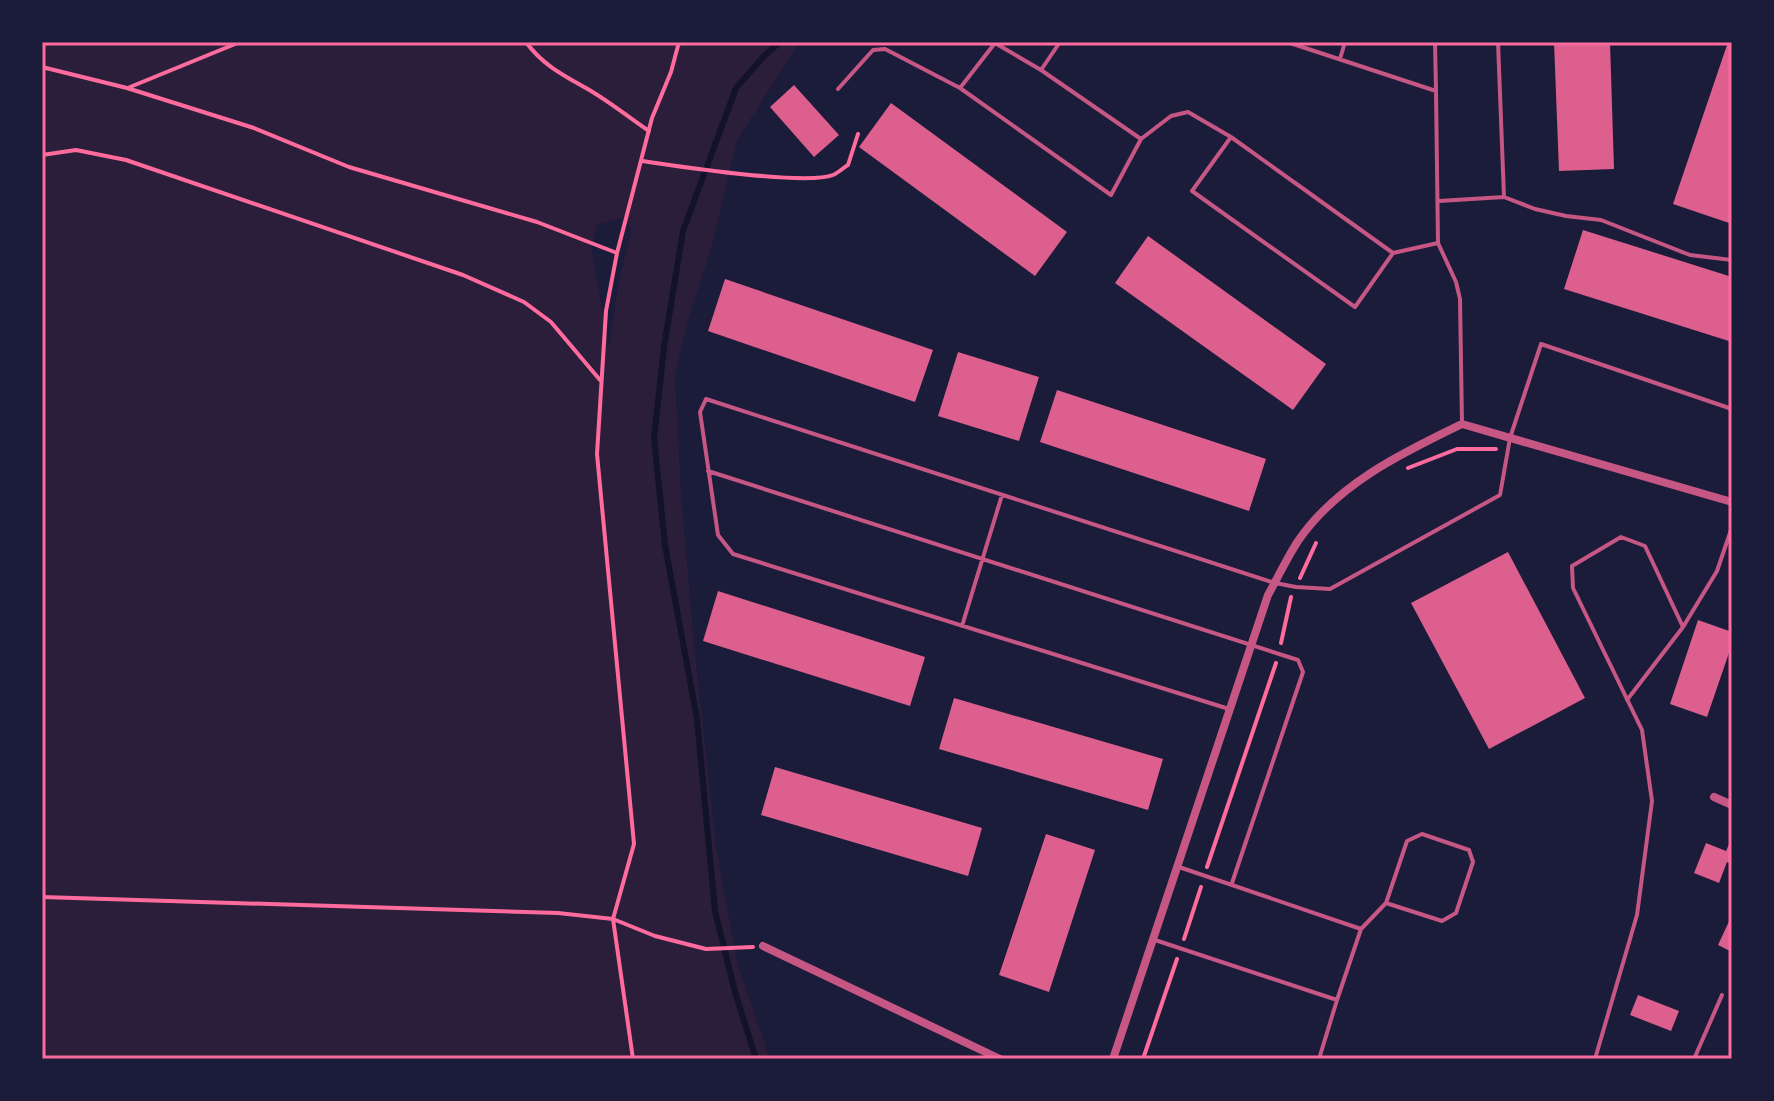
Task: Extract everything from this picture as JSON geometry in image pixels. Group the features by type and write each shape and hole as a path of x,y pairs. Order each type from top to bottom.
{"street":[{"path":"1113,1059 1251,643 1275,583 1298,541 1328,506 1378,467 1462,424 1732,502"},
{"path":"1714,797 1732,805"},
{"path":"763,946 1000,1059"}],"lane":[{"path":"1041,70 1060,42"},
{"path":"1287,42 1436,91"},
{"path":"1340,59 1345,42"},
{"path":"1435,42 1438,243 1456,282 1460,299 1462,424"},
{"path":"1498,42 1504,197"},
{"path":"960,88 996,43 1141,139"},
{"path":"838,89 873,50 885,49 960,88 1111,195 1141,139 1171,116 1188,112 1231,137 1393,253"},
{"path":"1231,137 1192,191 1355,307 1393,253 1438,243"},
{"path":"1439,201 1504,197 1545,211 1601,220 1690,255 1732,260"},
{"path":"1229,709 733,554 718,535 700,412 706,399 1275,583 1330,589 1500,495 1510,438 1541,344 1732,409"},
{"path":"708,471 1298,660 1303,672 1232,883"},
{"path":"962,626 1002,495"},
{"path":"1627,700 1683,627 1717,571 1732,527"},
{"path":"1595,1059 1637,915 1652,801 1642,730 1573,588 1572,566 1621,537 1645,546 1683,627"},
{"path":"1319,1059 1361,929 1386,903 1407,841 1422,834 1469,850 1473,862 1456,913 1442,921 1386,903"},
{"path":"1177,866 1361,929"},
{"path":"1153,939 1337,1000"},
{"path":"1694,1059 1722,995"}],"path":[{"path":"127,88 240,42"},
{"path":"526,42 534,53 562,76 592,92 649,131"},
{"path":"633,1059 613,919 634,844 597,454 606,311 617,253 649,131 679,42"},
{"path":"42,67 127,88 254,128 349,167 537,222 617,253"},
{"path":"642,161 806,178 831,176 848,165 858,134"},
{"path":"42,155 76,150 126,160 463,275 524,302 542,315 601,381"},
{"path":"1400,471 1457,449 1509,449"},
{"path":"1143,1059 1280,653 1289,601 1317,540"},
{"path":"42,897 558,913 613,919 655,936 706,949 745,947"}],"shaded area":[{"path":"42,42 800,42 737,140 712,246 688,320 675,376 694,644 716,847 737,962 770,1059 42,1059","holes":["627,217 631,232 619,280 609,346 591,247 598,224"]}],"building":[{"path":"1554,42 1610,42 1614,169 1559,171"},
{"path":"1728,42 1732,42 1732,224 1673,204"},
{"path":"794,85 839,135 814,157 770,107"},
{"path":"891,103 1067,232 1035,276 859,147"},
{"path":"1583,230 1732,277 1732,342 1564,289"},
{"path":"1148,236 1326,364 1293,410 1115,283"},
{"path":"725,279 933,350 915,402 708,331"},
{"path":"958,352 1039,377 1019,441 938,416"},
{"path":"1057,390 1266,459 1249,511 1040,442"},
{"path":"1508,552 1585,698 1489,749 1411,603"},
{"path":"718,591 925,657 910,706 703,641"},
{"path":"1698,620 1732,632 1732,644 1707,717 1670,704"},
{"path":"954,698 1163,759 1148,810 939,749"},
{"path":"775,767 982,828 968,876 761,815"},
{"path":"1046,834 1095,850 1049,992 999,975"},
{"path":"1732,838 1732,864 1727,862 1719,883 1694,873 1706,843 1726,851"},
{"path":"1732,915 1732,952 1718,945"},
{"path":"1638,995 1679,1011 1671,1031 1630,1015"}],"waterway":[{"path":"756,1059 715,911 697,719 665,545 654,438 664,347 683,231 736,88 780,42"}]}
